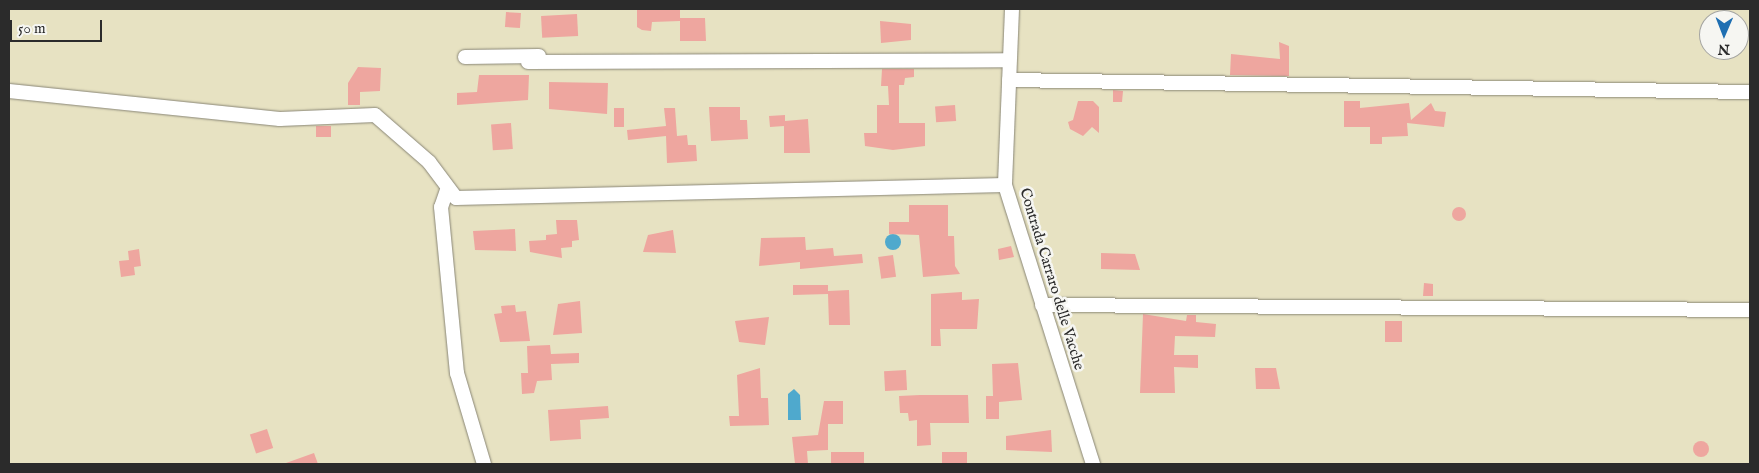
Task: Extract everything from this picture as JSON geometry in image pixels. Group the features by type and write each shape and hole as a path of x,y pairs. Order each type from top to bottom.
{"street":[{"name":"Contrada Carraro delle Vacche","path":"1012,9 1005,185 1093,464"},
{"path":"465,56 569,56 583,62"},
{"path":"528,62 1010,60"},
{"path":"1009,80 1750,92"},
{"path":"9,91 280,119 375,115 429,162 447,190 456,198 1005,185"},
{"path":"447,190 441,207 457,373 484,464"},
{"path":"1042,305 1750,310"}],"water":[{"path":"893,234 901,242 893,250 885,242"},
{"path":"794,389 800,395 801,420 788,420 788,394"}],"building":[{"path":"637,9 680,9 680,18 705,18 706,41 680,41 680,21 652,22 651,31 642,30 637,27"},
{"path":"506,12 521,13 520,28 505,27"},
{"path":"577,14 578,36 542,38 541,16"},
{"path":"880,21 911,24 911,40 881,43"},
{"path":"1279,42 1289,46 1289,76 1230,75 1231,54 1280,59"},
{"path":"358,67 381,68 380,91 360,92 360,105 348,105 348,83"},
{"path":"882,69 914,69 914,77 905,78 904,85 899,85 899,123 925,123 925,146 893,150 865,146 864,133 877,133 877,105 889,105 888,86 881,86"},
{"path":"479,75 529,75 528,100 457,105 457,93 477,92"},
{"path":"549,82 608,83 607,114 549,109"},
{"path":"1113,90 1123,91 1122,102 1113,102"},
{"path":"1078,101 1093,101 1099,107 1099,133 1092,127 1083,136 1070,129 1068,122 1073,120"},
{"path":"1344,101 1360,101 1360,108 1409,103 1411,120 1431,103 1435,111 1446,112 1444,127 1407,123 1408,136 1382,137 1382,144 1370,144 1370,127 1344,127"},
{"path":"955,105 956,121 936,122 935,106"},
{"path":"709,107 740,107 740,120 747,120 748,139 711,141"},
{"path":"614,108 624,108 624,127 614,127"},
{"path":"664,108 675,108 677,136 687,135 688,145 696,145 697,161 667,163 666,136 628,140 627,130 666,126"},
{"path":"785,115 785,121 808,119 810,153 784,153 784,126 770,127 769,116"},
{"path":"511,123 513,149 493,150 491,124"},
{"path":"316,126 331,126 331,137 316,137"},
{"path":"909,205 948,205 948,236 954,236 955,266 960,274 923,277 919,235 889,234 889,222 909,222"},
{"path":"1459,207 1464,209 1466,214 1464,219 1459,221 1454,219 1452,214 1454,209"},
{"path":"556,220 577,220 579,240 572,241 572,247 561,248 562,258 530,252 529,241 546,240 546,235 557,234"},
{"path":"515,229 516,251 475,250 473,231"},
{"path":"673,230 676,253 643,252 648,235"},
{"path":"805,237 806,250 833,248 834,256 862,254 863,263 800,269 800,262 759,266 761,238"},
{"path":"1011,246 1014,257 999,260 998,249"},
{"path":"139,249 141,266 134,267 135,275 121,277 119,261 129,260 128,251"},
{"path":"1101,253 1135,254 1140,270 1101,269"},
{"path":"893,255 896,277 881,279 878,257"},
{"path":"1424,283 1433,284 1433,296 1423,296"},
{"path":"793,285 828,285 828,291 849,290 850,325 829,325 828,294 793,295"},
{"path":"962,292 962,300 979,299 977,329 940,329 941,346 931,346 931,294"},
{"path":"580,301 582,333 553,335 558,304"},
{"path":"515,305 516,312 526,311 530,341 500,342 494,314 502,313 501,306"},
{"path":"1143,314 1186,321 1187,315 1196,315 1196,322 1216,324 1215,337 1175,336 1174,355 1198,355 1198,368 1174,367 1175,393 1140,393"},
{"path":"769,317 765,345 739,342 735,321"},
{"path":"1385,321 1402,321 1402,342 1385,342"},
{"path":"550,345 551,354 579,353 579,363 551,364 552,380 537,381 534,393 522,394 521,373 528,373 527,346"},
{"path":"1018,363 1022,400 999,402 999,419 986,419 986,396 993,396 992,364"},
{"path":"760,368 761,398 768,398 769,425 730,426 729,416 739,416 737,375"},
{"path":"1255,368 1276,368 1280,389 1256,389"},
{"path":"906,370 907,390 885,391 884,371"},
{"path":"968,395 969,423 930,423 931,445 917,446 917,420 909,421 908,413 900,413 899,396"},
{"path":"824,401 843,401 843,424 828,424 828,450 807,451 808,464 795,464 792,437 818,435"},
{"path":"608,406 609,418 580,420 581,439 550,441 548,410"},
{"path":"267,429 273,448 256,454 250,435"},
{"path":"1051,430 1052,452 1006,450 1006,436"},
{"path":"1701,441 1707,443 1709,449 1707,455 1701,457 1695,455 1693,449 1695,443"},
{"path":"831,452 864,452 864,464 831,464"},
{"path":"942,452 967,452 967,464 942,464"},
{"path":"314,453 318,464 286,464 286,463"}]}
